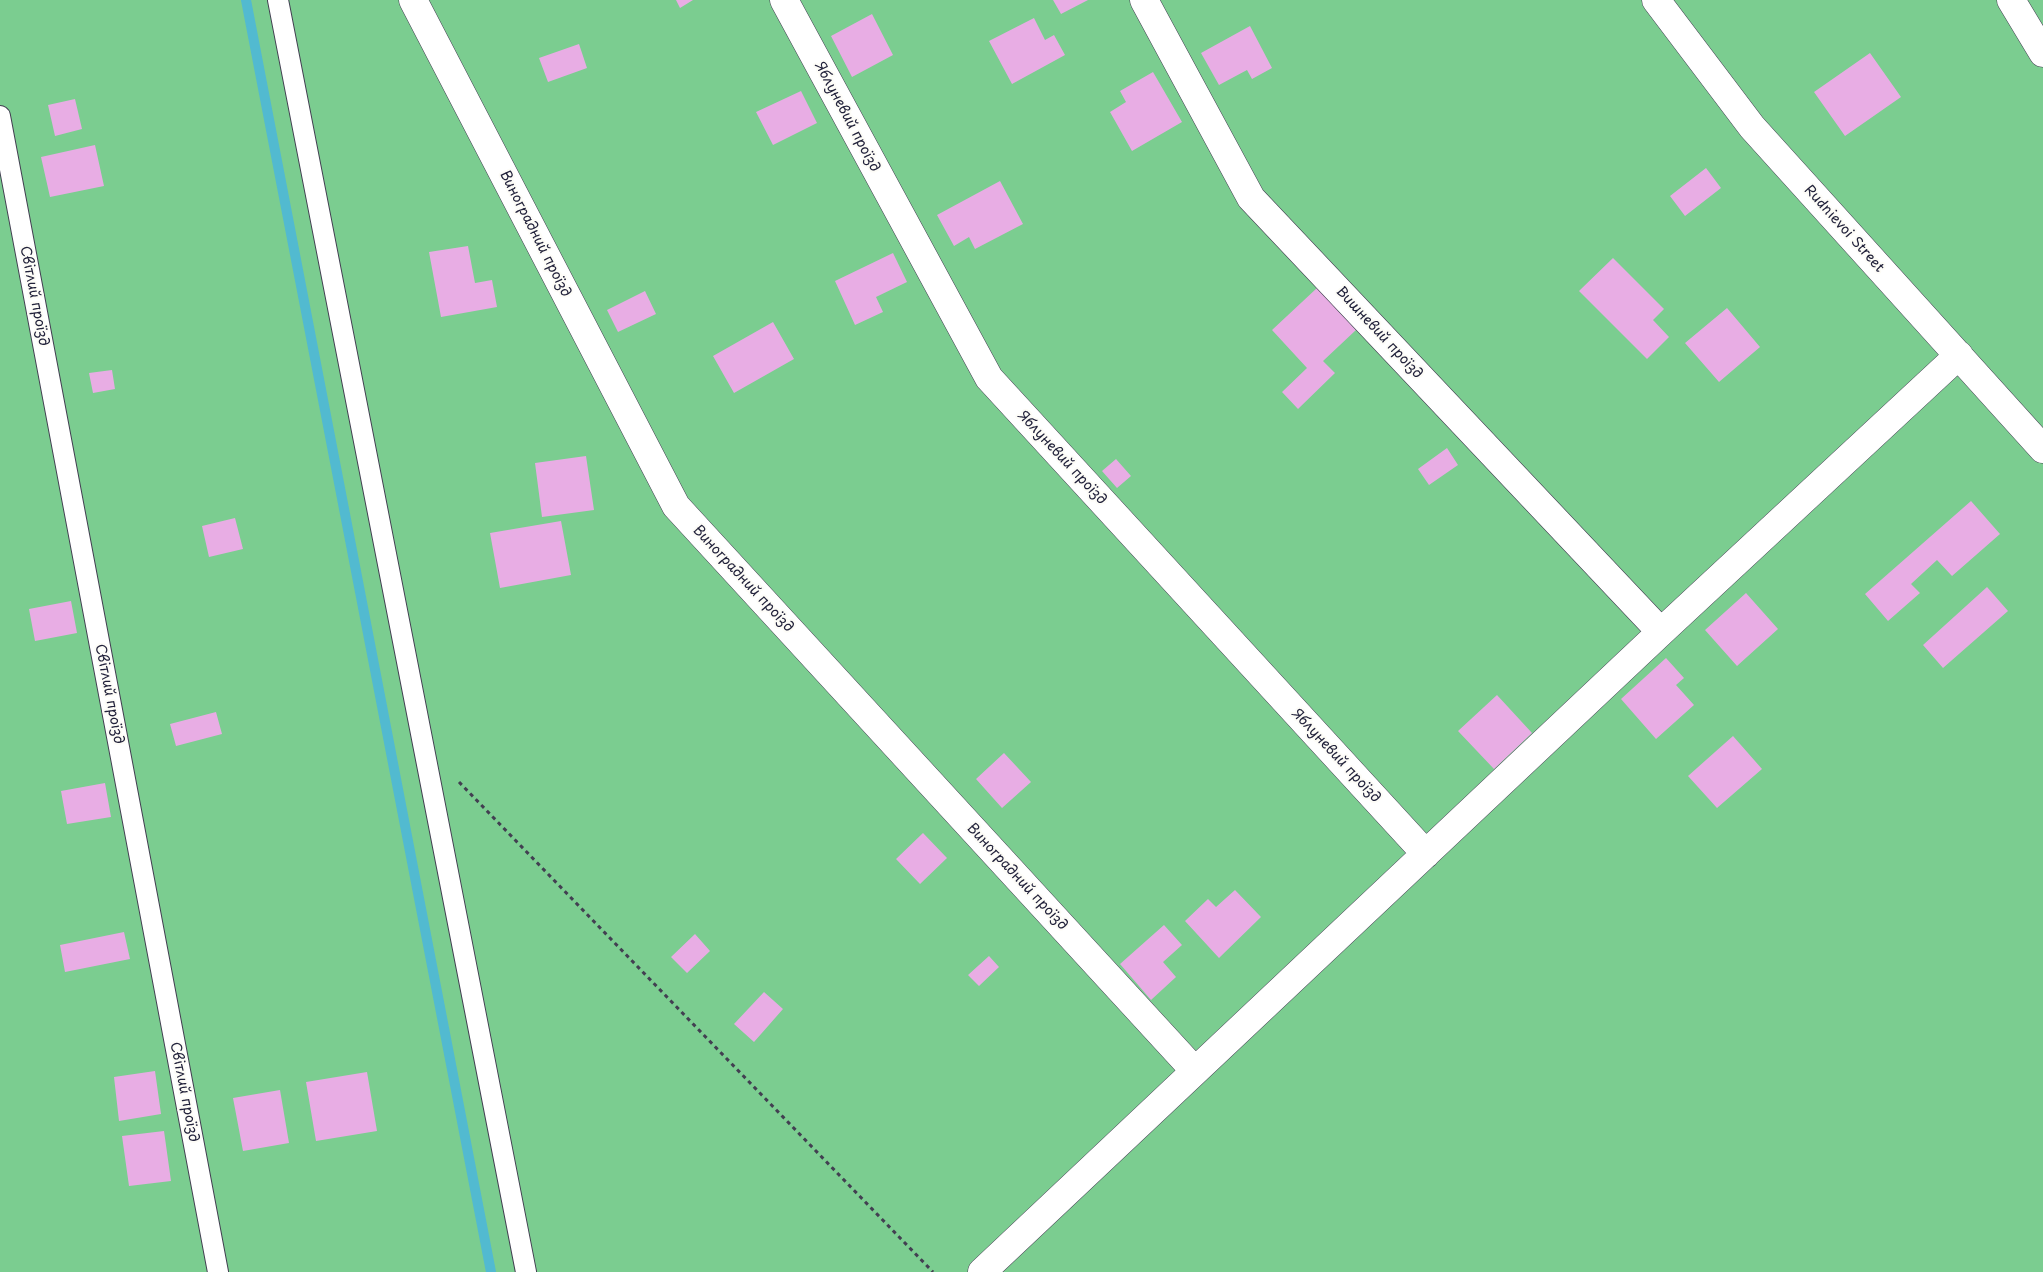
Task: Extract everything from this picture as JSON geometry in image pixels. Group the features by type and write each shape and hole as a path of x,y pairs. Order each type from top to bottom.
{"street":[{"name":"Виноградний проїзд","path":"413,0 676,506 1195,1071"},
{"name":"Яблуневий проїзд","path":"784,0 989,378 1426,854"},
{"name":"Вишневий проїзд","path":"1144,0 1251,198 1661,632"},
{"name":"Rudnievoi Street","path":"1656,0 1752,127 1958,356 2038,435"},
{"path":"2011,0 2043,53"},
{"path":"982,1272 1661,632 1958,356"}],"lane":[{"path":"278,0 526,1272"},
{"name":"Світлий проїзд","path":"0,116 218,1272"}],"path":[{"path":"458,781 933,1272"}],"green space":[{"path":"0,0 2043,0 2043,1272 0,1272"}],"building":[{"path":"676,0 693,0 680,8"},
{"path":"1053,0 1088,0 1061,14"},
{"path":"872,14 893,55 852,77 831,36"},
{"path":"1034,18 1045,40 1054,35 1065,55 1012,84 989,41"},
{"path":"1250,26 1272,68 1252,79 1247,70 1219,85 1201,53"},
{"path":"579,44 587,68 548,82 539,58"},
{"path":"1870,53 1901,97 1845,136 1814,92"},
{"path":"1153,72 1182,122 1132,151 1110,112 1126,102 1120,91"},
{"path":"801,91 817,123 773,145 756,112"},
{"path":"75,99 82,129 55,136 48,105"},
{"path":"95,145 104,186 50,197 41,157"},
{"path":"1706,168 1721,188 1685,216 1670,196"},
{"path":"1000,181 1023,224 975,249 969,237 954,246 937,215"},
{"path":"468,246 475,283 492,280 497,307 441,317 429,252"},
{"path":"893,253 907,282 876,297 883,312 855,325 835,281"},
{"path":"1613,258 1664,309 1653,320 1669,337 1647,359 1579,291"},
{"path":"1317,288 1356,330 1323,361 1335,373 1298,409 1282,392 1307,368 1272,330"},
{"path":"645,291 656,314 618,332 607,310"},
{"path":"1727,308 1760,347 1719,382 1685,343"},
{"path":"773,322 794,359 734,393 713,356"},
{"path":"112,370 115,389 93,393 89,373"},
{"path":"1447,448 1458,465 1429,485 1418,469"},
{"path":"586,456 594,510 542,517 535,463"},
{"path":"1116,459 1131,476 1117,488 1102,471"},
{"path":"1971,501 2000,534 1952,576 1937,560 1911,584 1920,593 1888,621 1865,594"},
{"path":"235,518 243,549 209,557 202,526"},
{"path":"561,521 571,575 500,588 490,533"},
{"path":"1987,587 2008,611 1943,668 1923,645"},
{"path":"1746,593 1778,629 1737,666 1705,630"},
{"path":"71,601 77,633 35,641 29,609"},
{"path":"1666,658 1684,678 1676,685 1694,705 1656,739 1621,699"},
{"path":"1497,695 1532,733 1494,769 1458,731"},
{"path":"216,712 222,734 176,746 170,724"},
{"path":"1733,736 1762,769 1717,808 1688,776"},
{"path":"1004,753 1031,782 1002,808 976,779"},
{"path":"105,783 111,817 67,824 61,791"},
{"path":"923,833 947,858 920,884 896,859"},
{"path":"1235,890 1261,917 1219,958 1185,921 1208,899 1216,907"},
{"path":"1164,925 1182,945 1163,962 1176,977 1151,1000 1120,964"},
{"path":"124,932 130,959 65,972 60,945"},
{"path":"695,934 710,951 687,973 671,957"},
{"path":"989,956 999,967 979,986 968,975"},
{"path":"764,992 783,1009 754,1042 734,1024"},
{"path":"155,1071 161,1114 119,1121 114,1077"},
{"path":"367,1072 377,1131 316,1141 306,1082"},
{"path":"280,1090 289,1143 243,1151 233,1098"},
{"path":"164,1131 171,1181 129,1186 122,1136"}],"waterway":[{"path":"246,0 491,1272"}]}
